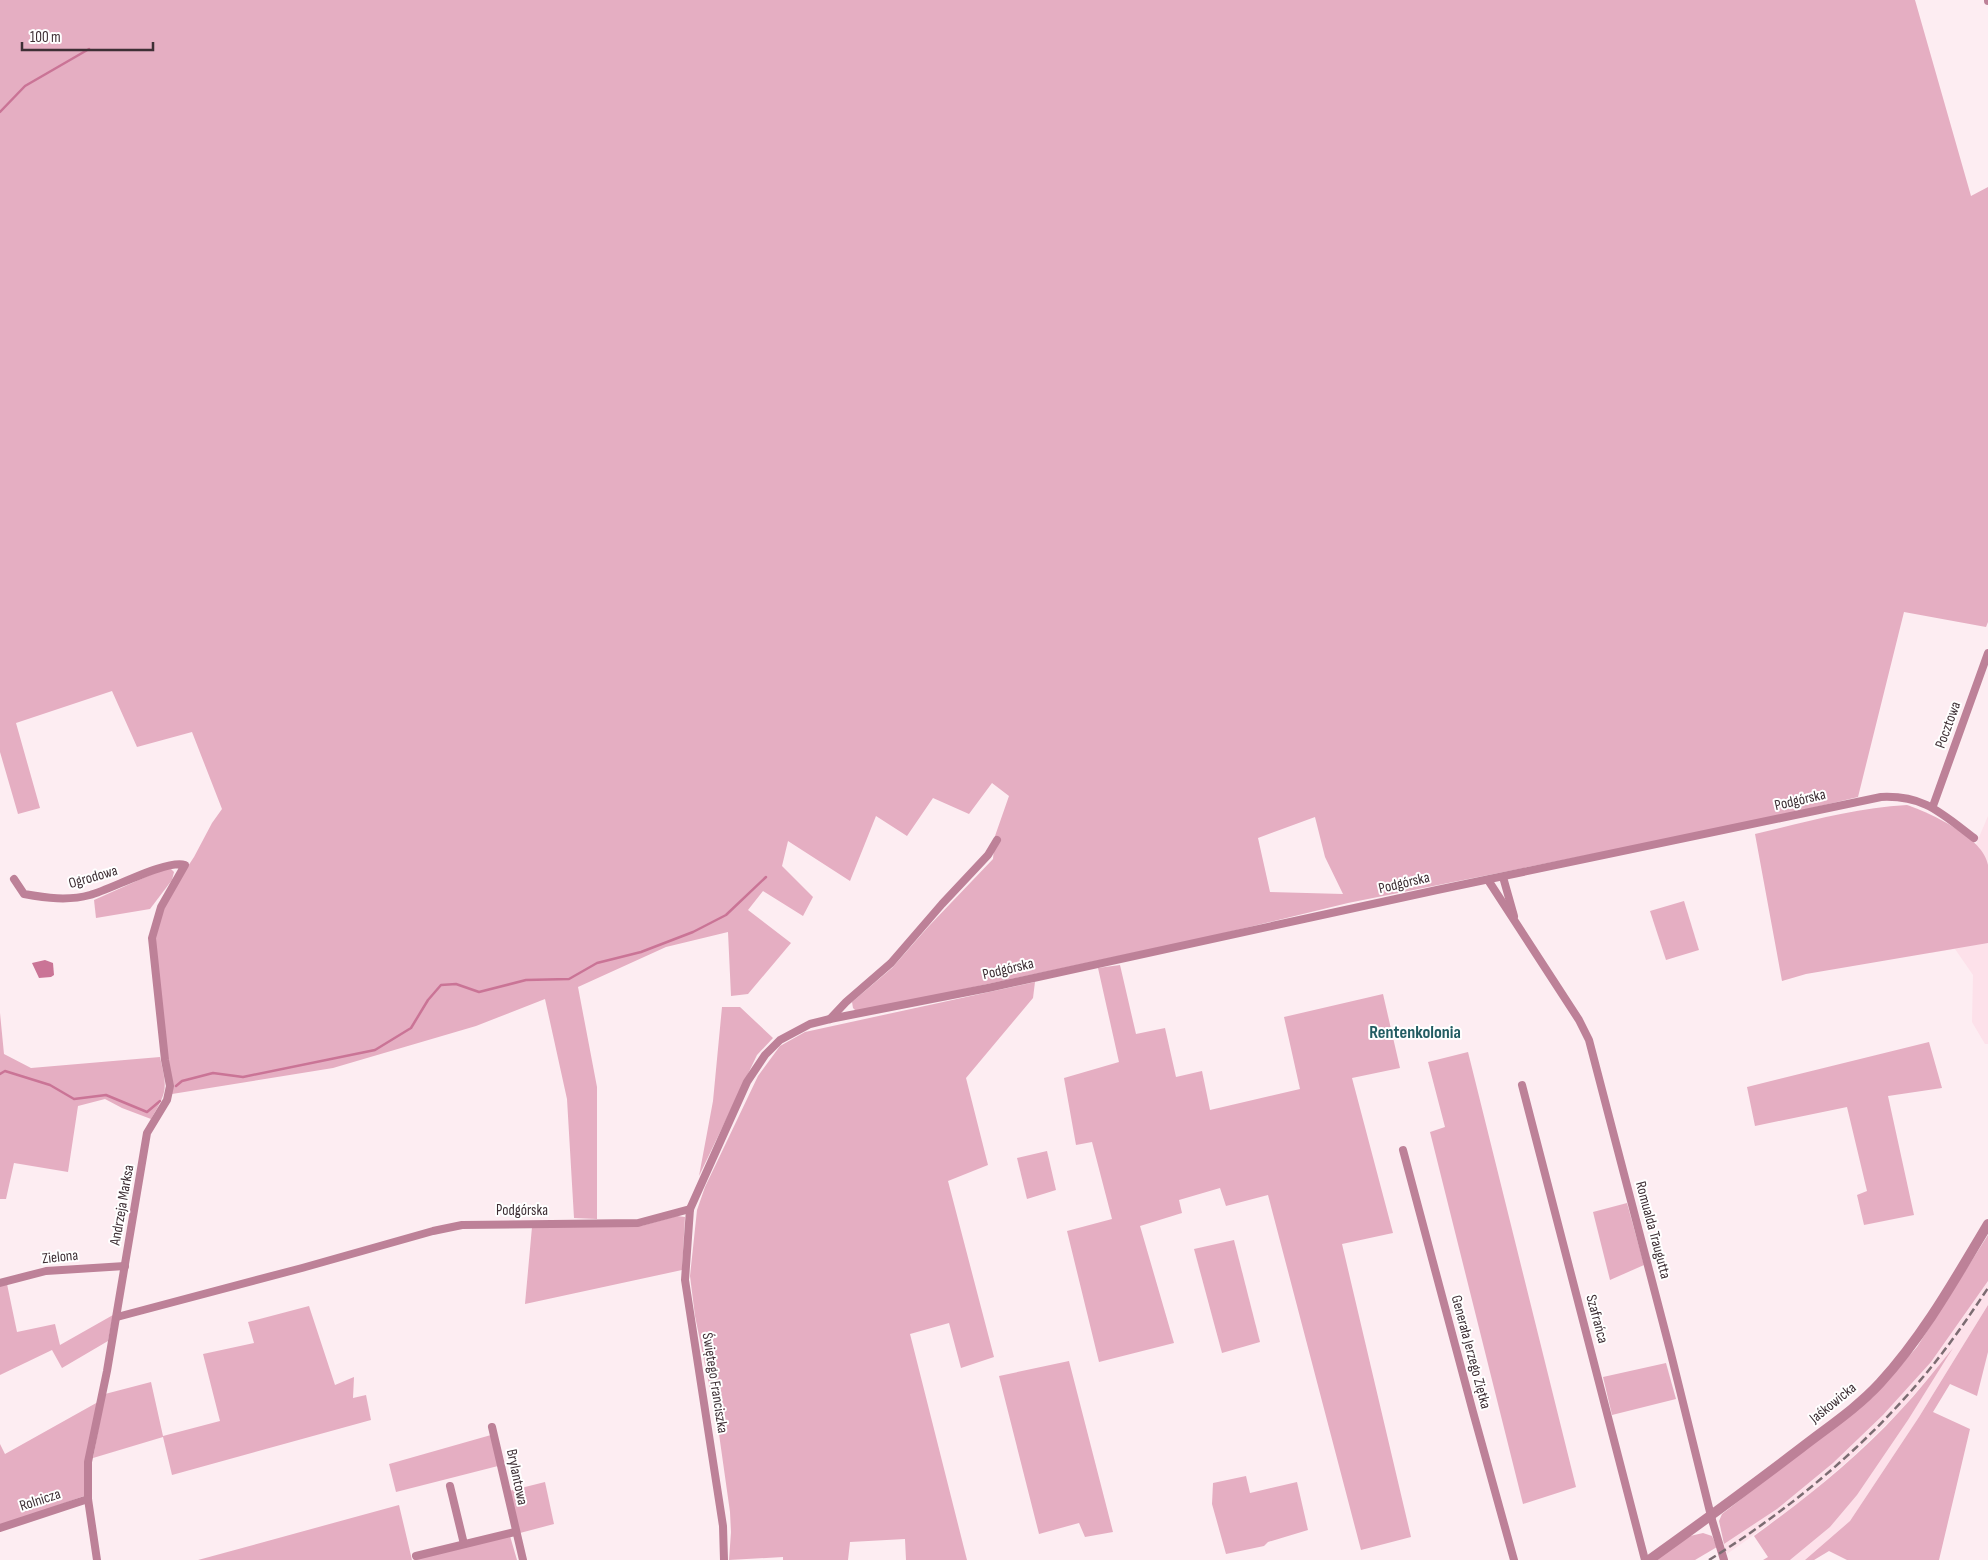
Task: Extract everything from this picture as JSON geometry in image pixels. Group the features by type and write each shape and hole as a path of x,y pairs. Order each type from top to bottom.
{"street":[{"name":"Pocztowa","path":"1933,806 1988,653"},
{"name":"Podgórska","path":"117,1317 309,1266 433,1230 462,1225 638,1222 690,1209 753,1070 780,1040 805,1026 830,1019 988,988 1503,876 1880,797 1896,796 1910,798 1933,806 1974,838"},
{"path":"830,1019 846,1002 891,963 988,855 997,840"},
{"name":"Ogrodowa","path":"14,879 24,894 64,899 89,895 111,888 165,865 180,863 185,865"},
{"name":"Andrzeja Marksa","path":"97,1560 88,1499 88,1462 117,1317 147,1133 167,1100 170,1086 165,1060 152,938 161,907 185,865"},
{"name":"Romualda Traugutta","path":"1503,876 1516,923"},
{"name":"Romualda Traugutta","path":"1488,880 1579,1020 1589,1040 1724,1560"},
{"name":"Szafrańca","path":"1522,1085 1645,1560"},
{"name":"Generała Jerzego Ziętka","path":"1403,1150 1514,1560"},
{"name":"Świętego Franciszka","path":"690,1209 685,1280 723,1526 724,1560"},
{"name":"Jaśkowicka","path":"1649,1560 1712,1515 1850,1410 1879,1384 1907,1352 1927,1325 1988,1224"},
{"name":"Zielona","path":"0,1283 46,1271 125,1266"},
{"name":"Brylantowa","path":"492,1427 523,1560"},
{"path":"450,1486 464,1544"},
{"name":"Rolnicza","path":"0,1528 88,1499"},
{"path":"416,1556 515,1532"}],"shaded area":[{"path":"0,0 1915,0 1971,196 1988,187 1988,622 1986,627 1904,612 1858,797 1753,822 1348,903 1212,936 857,1012 853,1008 852,1002 892,968 993,859 995,836 1009,796 992,783 969,814 933,798 907,836 876,816 850,881 788,841 782,866 813,897 803,916 763,891 748,910 791,943 748,994 731,996 728,932 666,947 578,987 597,1087 597,1219 574,1218 567,1099 545,999 476,1026 333,1068 172,1094 153,936 161,907 194,857 212,823 222,809 192,732 137,747 112,691 16,723 40,808 18,814 0,752","holes":["1315,817 1325,857 1343,894 1270,892 1258,838"]},
{"path":"1907,805 1942,820 1955,828 1977,845 1984,855 1988,865 1988,943 1806,974 1782,981 1755,834 1850,812"},
{"path":"1988,816 1988,1044 1985,1044 1972,1022 1973,975 1955,949 1930,953"},
{"path":"170,868 174,872 172,880 150,909 96,918 94,900 159,871"},
{"path":"1684,901 1699,950 1666,960 1650,911"},
{"path":"45,960 53,963 54,975 39,978 32,963"},
{"path":"1120,965 1136,1034 1165,1028 1176,1077 1202,1071 1210,1110 1300,1089 1284,1017 1383,994 1400,1068 1352,1078 1393,1233 1342,1244 1411,1537 1361,1550 1268,1195 1226,1206 1220,1188 1179,1200 1182,1213 1140,1226 1174,1343 1099,1362 1067,1231 1112,1219 1092,1142 1076,1145 1064,1078 1119,1062 1098,968"},
{"path":"1035,982 1033,998 966,1078 988,1165 948,1181 994,1357 961,1368 949,1323 910,1334 967,1560 906,1560 905,1539 850,1542 848,1560 783,1560 783,1557 729,1560 730,1512 719,1434 695,1316 690,1276 697,1210 705,1187 758,1076 780,1046 805,1032"},
{"path":"722,1007 740,1007 773,1038 757,1055 699,1176 713,1101"},
{"path":"0,1013 4,1054 31,1068 160,1057 165,1083 161,1102 151,1119 105,1099 78,1106 68,1172 14,1163 6,1199 0,1199"},
{"path":"1929,1042 1942,1088 1888,1096 1914,1215 1864,1225 1857,1195 1867,1191 1847,1107 1755,1126 1747,1087"},
{"path":"1468,1052 1576,1487 1523,1504 1430,1132 1445,1127 1428,1062"},
{"path":"1047,1151 1056,1190 1027,1199 1017,1158"},
{"path":"1627,1203 1644,1265 1610,1280 1593,1212"},
{"path":"677,1216 685,1217 682,1270 525,1304 532,1227 641,1226"},
{"path":"1988,1235 1988,1281 1931,1362 1883,1415 1833,1463 1777,1509 1724,1544 1719,1521 1722,1514 1873,1397 1917,1347"},
{"path":"1234,1240 1260,1342 1222,1353 1194,1249"},
{"path":"1988,1281 1988,1305 1919,1417 1850,1521 1805,1560 1790,1560 1830,1527 1857,1495 1908,1420 1950,1353 1898,1413 1851,1458 1804,1499 1727,1554 1724,1544 1777,1509 1833,1463 1883,1415 1931,1362"},
{"path":"7,1284 17,1332 55,1324 60,1345 113,1315 108,1341 62,1368 52,1350 0,1375 0,1286"},
{"path":"1988,1305 1988,1352 1977,1396 1950,1384 1933,1412 1970,1429 1939,1560 1847,1560 1829,1551 1814,1560 1805,1560 1850,1521 1919,1417"},
{"path":"309,1306 335,1385 354,1377 353,1398 366,1395 371,1420 172,1475 163,1437 93,1458 105,1394 151,1382 163,1436 220,1421 203,1354 254,1343 248,1322"},
{"path":"1953,1348 1908,1420 1857,1495 1830,1527 1790,1560 1763,1560 1768,1557 1754,1536 1811,1493 1883,1429"},
{"path":"1069,1361 1113,1532 1085,1537 1079,1523 1039,1534 999,1376"},
{"path":"1666,1363 1676,1399 1612,1415 1603,1377"},
{"path":"98,1402 84,1496 0,1526 0,1444 5,1454"},
{"path":"491,1435 498,1466 396,1492 389,1464"},
{"path":"1246,1476 1250,1493 1297,1482 1308,1530 1268,1542 1264,1546 1226,1554 1212,1504 1213,1483"},
{"path":"545,1482 554,1524 520,1533 509,1491"},
{"path":"399,1505 412,1560 198,1560"},
{"path":"1703,1533 1712,1536 1717,1547 1695,1560 1655,1560 1690,1536"},
{"path":"510,1536 517,1560 412,1560"}],"waterway":[{"path":"0,112 25,86 89,49"},
{"path":"176,1086 182,1081 213,1073 243,1077 375,1050 411,1028 428,1000 441,985 456,984 479,992 526,980 569,979 597,963 641,952 693,932 726,915 766,877"},
{"path":"0,1074 5,1071 50,1085 74,1099 106,1095 147,1112 160,1101"}],"railway":[{"path":"1709,1560 1766,1522 1793,1501 1846,1457 1871,1433 1928,1372 1988,1288"}],"district":[{"name":"Rentenkolonia","path":"1415,1032"}]}
